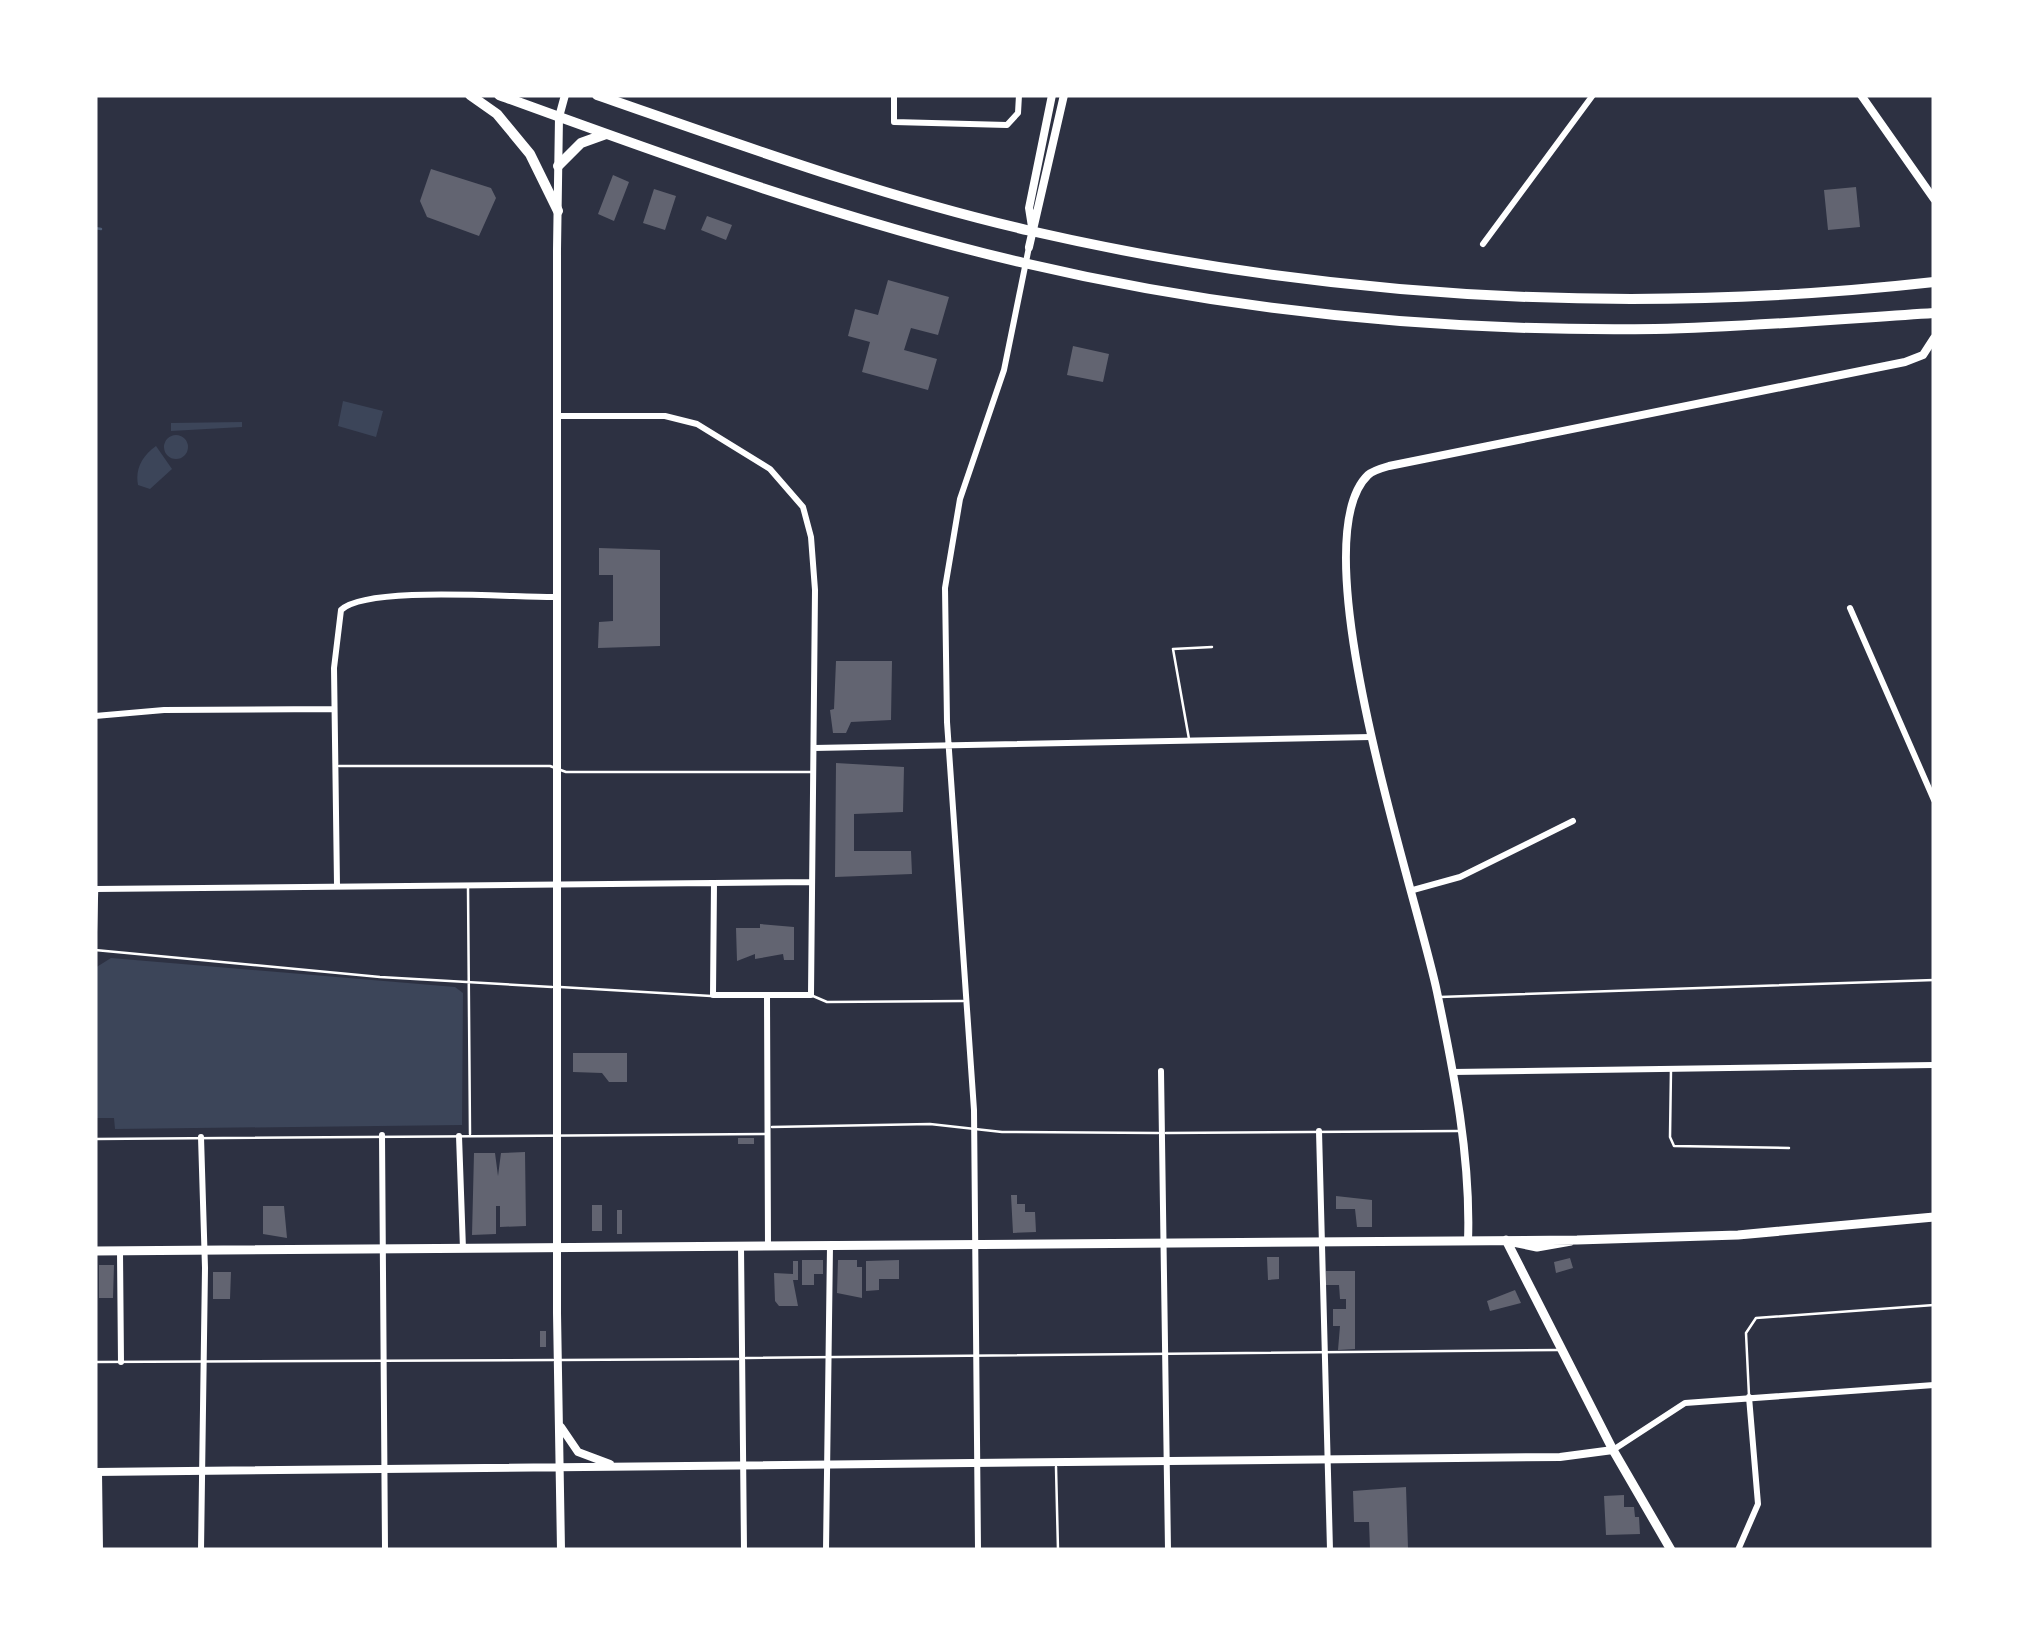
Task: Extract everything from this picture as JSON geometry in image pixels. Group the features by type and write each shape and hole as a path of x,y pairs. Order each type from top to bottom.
{"highway":[{"path":"470,95 497,114 530,154 558,211"},
{"path":"499,95 846,217 1026,264 1164,290 1330,314 1468,324 1652,329 1934,313"},
{"path":"598,95 810,170 1032,231 1299,281 1446,295 1688,300 1934,282"},
{"path":"622,95 631,106"},
{"path":"558,166 581,143 607,134"}],"main road":[{"path":"95,1252 1506,1240 1536,1247 1577,1240 1738,1235 1934,1218"},
{"path":"1506,1240 1613,1450 1671,1550"}],"street":[{"path":"561,1550 556,1248 558,117 566,95"},
{"path":"894,95 894,122 974,126 1007,124 1018,113 1019,95"},
{"path":"1032,231 1029,208 1052,95"},
{"path":"978,1550 974,1130 969,1001 949,745 945,588 960,500 1004,370 1064,95"},
{"path":"1483,244 1593,95"},
{"path":"1861,95 1934,198"},
{"path":"1468,1241 1469,1195 1438,997 1371,738 1351,641 1347,552 1353,506 1368,475 1388,466 1904,362 1923,355 1934,338"},
{"path":"560,416 666,416 698,424 770,469 796,496 808,520 814,568 811,995 713,995 714,884"},
{"path":"337,885 337,620 350,603 392,596 558,597"},
{"path":"1850,608 1934,800"},
{"path":"95,716 164,710 334,709"},
{"path":"814,748 1371,738"},
{"path":"1413,890 1460,877 1573,822"},
{"path":"96,889 812,882"},
{"path":"766,995 768,1246"},
{"path":"1451,1072 1934,1065"},
{"path":"1161,1071 1168,1550"},
{"path":"1319,1131 1330,1550"},
{"path":"382,1135 382,1468 386,1550"},
{"path":"201,1136 201,1550"},
{"path":"460,1136 462,1249"},
{"path":"741,1246 744,1550"},
{"path":"826,1550 830,1246"},
{"path":"120,1252 120,1362"},
{"path":"100,1550 97,1472 1560,1456 1613,1450 1684,1404 1934,1384"},
{"path":"1738,1550 1758,1504 1749,1397"},
{"path":"558,1418 566,1439 578,1452 608,1464 634,1466"}],"lane":[{"path":"1189,741 1173,649 1212,647"},
{"path":"338,766 812,772"},
{"path":"468,885 470,1136"},
{"path":"95,958 96,889"},
{"path":"96,950 468,983 700,998 713,995"},
{"path":"1438,997 1934,980"},
{"path":"811,995 827,1002 969,1001"},
{"path":"1671,1068 1670,1137 1674,1146 1788,1148"},
{"path":"95,1140 201,1136 558,1137 930,1124 974,1130 1460,1130"},
{"path":"1749,1397 1746,1333 1756,1318 1934,1305"},
{"path":"95,1362 1561,1350"},
{"path":"1056,1463 1058,1550"}],"shaded area":[{"path":"343,401 383,411 376,437 338,426"},
{"path":"242,422 242,427 171,431 171,423"},
{"path":"176,435 185,438 185,456 176,459 167,456 164,447 167,438"},
{"path":"156,446 172,469 150,489 138,485 138,474 143,459"},
{"path":"111,958 455,987 463,993 462,1125 115,1129 114,1118 96,1118 95,968"}],"building":[{"path":"431,169 491,188 496,198 479,236 427,217 420,201"},
{"path":"613,175 629,182 614,221 598,214"},
{"path":"1856,187 1860,227 1828,230 1824,190"},
{"path":"654,189 676,196 665,230 643,223"},
{"path":"707,216 732,225 726,240 701,230"},
{"path":"888,280 949,297 938,335 911,328 904,350 937,359 928,390 862,372 870,342 848,336 855,309 878,315"},
{"path":"1073,346 1109,354 1103,382 1067,375"},
{"path":"599,548 660,550 660,646 598,648 599,622 613,621 613,575 599,575"},
{"path":"836,661 892,661 891,720 851,722 846,733 833,733 830,710 834,709"},
{"path":"836,763 904,767 903,812 854,814 854,851 911,851 912,874 835,877"},
{"path":"760,924 794,927 794,960 784,960 783,954 755,959 755,954 737,961 736,928 760,928"},
{"path":"573,1053 627,1053 627,1082 609,1082 602,1073 573,1072"},
{"path":"738,1138 754,1138 754,1144 738,1144"},
{"path":"525,1152 526,1226 500,1227 500,1206 496,1206 496,1234 472,1235 474,1153 495,1153 498,1176 501,1153"},
{"path":"1011,1195 1017,1195 1017,1204 1025,1204 1025,1212 1035,1212 1036,1232 1013,1233"},
{"path":"1336,1196 1372,1200 1372,1227 1357,1227 1355,1209 1336,1209"},
{"path":"592,1205 602,1205 602,1231 592,1231"},
{"path":"263,1206 284,1206 287,1238 263,1234"},
{"path":"617,1210 622,1210 622,1234 617,1234"},
{"path":"1267,1257 1279,1257 1279,1279 1268,1280"},
{"path":"1570,1258 1573,1268 1556,1273 1554,1262"},
{"path":"802,1260 823,1260 823,1274 814,1274 814,1285 802,1285"},
{"path":"838,1260 857,1260 857,1267 862,1267 862,1298 837,1293"},
{"path":"899,1260 899,1279 879,1279 879,1290 866,1291 866,1261"},
{"path":"793,1261 798,1261 798,1280 793,1280 798,1306 779,1306 775,1301 774,1273 793,1274"},
{"path":"99,1265 114,1265 113,1298 99,1298"},
{"path":"1326,1271 1355,1271 1355,1349 1338,1350 1340,1326 1333,1326 1333,1309 1346,1309 1346,1299 1340,1299 1339,1285 1326,1285"},
{"path":"213,1272 231,1272 230,1299 213,1299"},
{"path":"1515,1290 1521,1303 1490,1311 1487,1301"},
{"path":"540,1331 546,1331 546,1347 540,1347"},
{"path":"1406,1487 1408,1548 1370,1549 1369,1522 1354,1522 1353,1491"},
{"path":"1624,1495 1624,1507 1634,1507 1635,1517 1639,1517 1640,1534 1606,1535 1604,1496"}],"waterway":[{"path":"95,228 101,229"}]}
